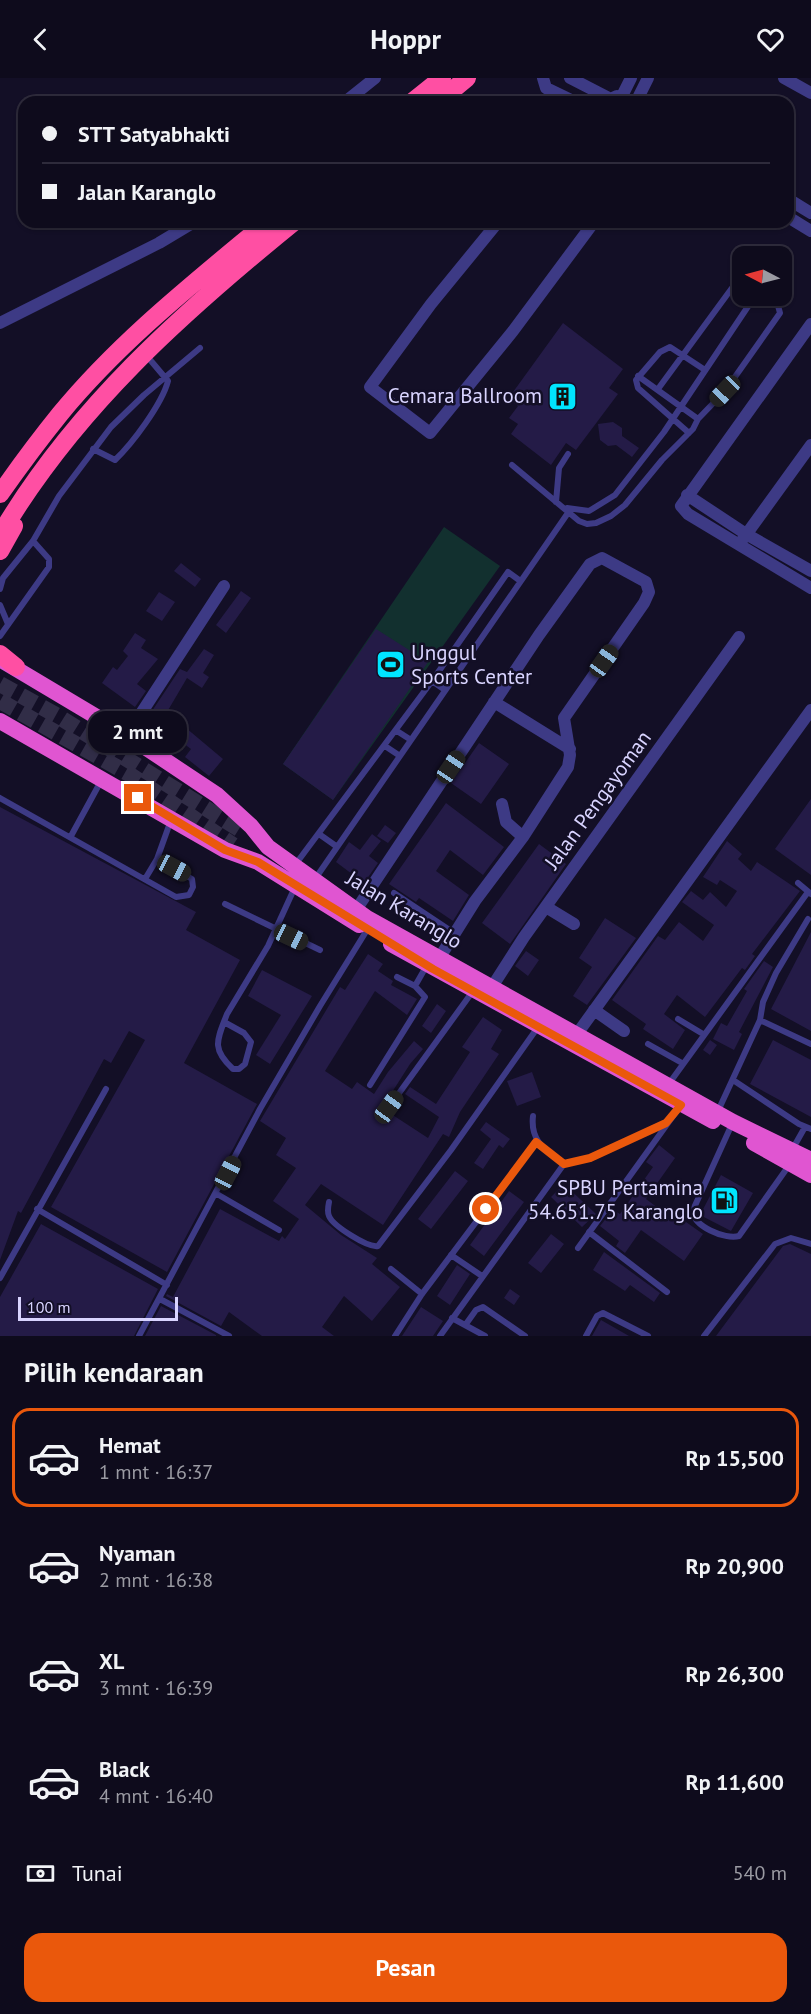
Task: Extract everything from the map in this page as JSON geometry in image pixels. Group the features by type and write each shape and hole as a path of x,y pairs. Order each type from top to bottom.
{"highway":[{"path":"419,96 442,78"},
{"path":"445,96 467,78"},
{"path":"0,494 61,412 131,339 171,302 260,228"},
{"path":"0,551 49,474 179,319 287,228"},
{"path":"0,535 40,474 85,417 147,356"},
{"name":"Jalan Karanglo","path":"5,660 127,735 217,795 251,826 268,847 473,991 681,1105 715,1116"},
{"name":"Jalan Karanglo","path":"0,721 104,778 225,850 258,862 367,930 433,964 492,987 668,1084 731,1126 791,1157 811,1175"},
{"path":"258,862 236,837 268,847"},
{"name":"Jalan Karanglo","path":"791,1157 811,1160"}],"street":[{"path":"352,96 375,78"},
{"path":"570,78 611,96"},
{"path":"622,96 631,78"},
{"path":"625,96 648,78"},
{"path":"784,78 811,93"},
{"path":"548,81 567,96"},
{"path":"794,203 811,213"},
{"path":"794,221 811,231"},
{"path":"0,323 159,243 184,228"},
{"path":"493,228 431,304 370,387 430,433 513,331 590,228"},
{"path":"687,495 746,534 811,570 806,585 738,546 685,512 681,506 687,495 807,340 811,324"},
{"path":"738,546 811,445"},
{"path":"356,910 494,702 590,564 602,558 646,582 649,592 644,603 564,718 548,735"},
{"path":"127,735 224,586"},
{"name":"Jalan Pengayoman","path":"492,987 546,907 739,637"},
{"path":"494,702 570,749"},
{"path":"577,1034 811,710"},
{"path":"433,964 523,837 568,767 570,749 564,718"},
{"path":"502,804 506,822 523,837"},
{"path":"546,907 574,924"},
{"path":"594,1010 624,1031"}],"lane":[{"path":"658,389 732,288"},
{"path":"569,511 589,511 615,495 673,418 747,306"},
{"path":"512,465 557,503 587,524 596,523 611,516 625,505 662,460 695,427 698,419 725,391 780,313 778,306"},
{"path":"0,589 3,578 33,541 59,496 122,414 200,348"},
{"path":"689,433 638,388 635,382 665,348 672,348 705,370"},
{"path":"93,449 113,460 128,448 164,393 168,381 166,376 147,356"},
{"path":"638,376 682,405 698,419"},
{"path":"557,503 559,468 568,454"},
{"path":"615,495 625,505"},
{"path":"314,881 519,580 569,511"},
{"path":"589,511 596,523"},
{"path":"0,636 49,567 49,559 33,541"},
{"path":"295,866 397,731 508,572 519,580"},
{"path":"0,605 8,624"},
{"path":"432,681 445,690"},
{"path":"397,731 411,740"},
{"path":"386,746 400,756"},
{"path":"71,836 104,778"},
{"path":"0,798 178,898 189,895 193,887 192,879 157,859"},
{"path":"145,879 157,859 172,817"},
{"path":"319,834 336,846"},
{"path":"668,1084 810,893 798,883"},
{"path":"224,1022 244,1033 251,1042 245,1064 239,1069 233,1069 219,1056 219,1040 224,1022 276,930 296,886"},
{"path":"394,893 454,933"},
{"path":"225,904 320,950"},
{"path":"715,1116 760,1020 764,1002 776,973 808,919"},
{"path":"139,1336 217,1194 260,1109 367,930"},
{"path":"415,986 433,964"},
{"path":"370,1085 424,999 424,993 397,976"},
{"path":"389,1107 473,991"},
{"path":"678,1018 703,1034"},
{"path":"760,1020 811,1044"},
{"path":"330,1202 328,1212 331,1220 368,1245 378,1246 451,1150 538,1027"},
{"path":"648,1044 682,1063"},
{"path":"731,1126 693,1210 694,1218 698,1223 729,1238 739,1236 808,1128 733,1080"},
{"path":"1,1275 106,1089"},
{"path":"578,1248 681,1105"},
{"path":"532,1116 531,1129 536,1142 564,1164"},
{"path":"440,1336 564,1164 590,1158 666,1123"},
{"path":"395,1336 422,1294 536,1142"},
{"path":"217,1194 279,1230"},
{"path":"37,1209 167,1285"},
{"path":"589,1232 667,1292"},
{"path":"704,1336 775,1244 791,1238 811,1244"},
{"path":"451,1255 482,1276"},
{"path":"391,1269 422,1294"},
{"path":"160,1299 230,1336"},
{"path":"466,1324 476,1310 483,1307 525,1336"},
{"path":"586,1336 597,1316 603,1313 648,1336"},
{"path":"452,1318 485,1336"}],"green space":[{"name":"Unggul Sports Center","path":"444,527 500,566 333,800 283,764"}],"building":[{"name":"Cemara Ballroom","path":"563,323 623,369 609,388 618,394 576,450 566,443 551,465 511,434 518,424 509,418 518,406 508,399"},
{"path":"613,422 622,428 622,436 639,448 632,457 616,445 608,446 600,440 598,424"},
{"path":"181,563 201,579 195,587 174,571"},
{"path":"241,591 251,598 226,633 216,625"},
{"path":"159,592 175,602 162,621 146,611"},
{"path":"376,629 428,662 333,800 283,764"},
{"path":"135,633 146,640 141,648 158,659 137,684 146,691 135,707 102,683 113,667 117,670 128,656 123,651"},
{"path":"204,649 214,655 203,673 209,677 202,688 187,678 167,712 223,759 209,776 185,757 191,749 148,717 180,669 187,672"},
{"path":"479,743 509,764 481,804 451,783"},
{"path":"811,799 811,875 775,849"},
{"path":"446,803 504,847 483,875 450,850 436,871 469,895 453,921 419,898 416,902 389,884"},
{"path":"0,807 196,912 186,930 240,960 184,1063 257,1104 167,1272 51,1207 145,1040 129,1031 111,1063 104,1059 21,1213 18,1211 0,1260"},
{"path":"385,825 396,833 388,843 377,836"},
{"path":"372,834 381,841 369,856 378,863 364,883 336,862 349,842 360,850"},
{"path":"727,841 742,854 738,859 751,871 757,862 800,891 752,954 755,956 745,970 742,968 705,1017 677,995 664,1014 685,1030 673,1049 643,1029 646,1024 612,1000 658,936 665,940 679,922 703,941 714,925 682,902 691,891 703,900 710,892 726,907 737,891 720,880 717,885 703,877"},
{"path":"539,844 566,864 510,944 482,923"},
{"path":"605,918 636,938 587,1005 573,996 592,967 579,958"},
{"path":"811,932 811,1031 771,1009"},
{"path":"526,951 539,960 528,976 515,966"},
{"path":"368,954 383,964 378,971 393,981 391,985 417,999 407,1015 375,991 325,1071 352,1089 357,1082 374,1094 388,1072 414,1041 423,1049 410,1064 382,1108 428,1138 439,1117 405,1094 410,1087 436,1104 470,1052 462,1047 483,1017 502,1030 491,1049 499,1054 460,1112 449,1137 443,1134 383,1225 321,1184 305,1205 341,1235 377,1258 372,1264 400,1287 372,1321 344,1296 322,1327 334,1336 262,1336 229,1312 221,1326 166,1296 167,1294 173,1297 220,1209 279,1241 282,1236 285,1239 299,1219 273,1201 296,1168 276,1155 286,1138 260,1121 340,987 345,990"},
{"path":"764,961 773,967 739,1032 742,1034 734,1050 713,1039 721,1023 727,1026 747,991 744,989"},
{"path":"262,970 312,996 270,1064 256,1055 281,1015 248,996"},
{"path":"437,1004 446,1011 431,1033 422,1026"},
{"path":"710,1040 717,1045 710,1055 703,1050"},
{"path":"773,1040 811,1060 811,1117 750,1084"},
{"path":"532,1072 541,1097 517,1106 507,1081"},
{"path":"486,1122 510,1139 503,1148 499,1145 483,1169 474,1163 491,1139 480,1130"},
{"path":"659,1145 675,1158 646,1199 666,1214 669,1210 703,1234 684,1261 641,1230 625,1253 616,1246 619,1241 600,1226 613,1210 620,1214 653,1167 646,1162"},
{"path":"455,1171 468,1181 431,1229 418,1219"},
{"path":"721,1175 753,1193 731,1231 700,1215"},
{"path":"564,1184 596,1214 582,1227 551,1197"},
{"path":"509,1191 524,1202 484,1256 470,1245"},
{"path":"41,1224 158,1289 134,1336 0,1336 0,1297"},
{"path":"551,1234 564,1244 541,1273 528,1263"},
{"path":"790,1244 811,1254 811,1336 716,1336 783,1246"},
{"path":"604,1252 660,1293 654,1302 630,1285 625,1291 593,1270"},
{"path":"457,1265 470,1274 450,1305 437,1296"},
{"path":"510,1289 520,1296 514,1305 504,1298"},
{"path":"161,1306 216,1335 216,1336 145,1336"},
{"path":"421,1307 443,1321 433,1336 402,1336"},
{"path":"601,1320 629,1336 592,1336"}],"tunnel":[{"path":"0,684 56,715 239,829"},
{"path":"0,701 129,774 233,845"}],"place":[{"name":"Cemara Ballroom","path":"563,396"},
{"name":"Unggul Sports Center","path":"390,665"},
{"name":"SPBU Pertamina 54.651.75 Karanglo","path":"724,1200"}],"route":[{"path":"138,798 225,850 258,862 433,969 681,1105 666,1123 590,1158 564,1164 536,1142 486,1209"}]}
